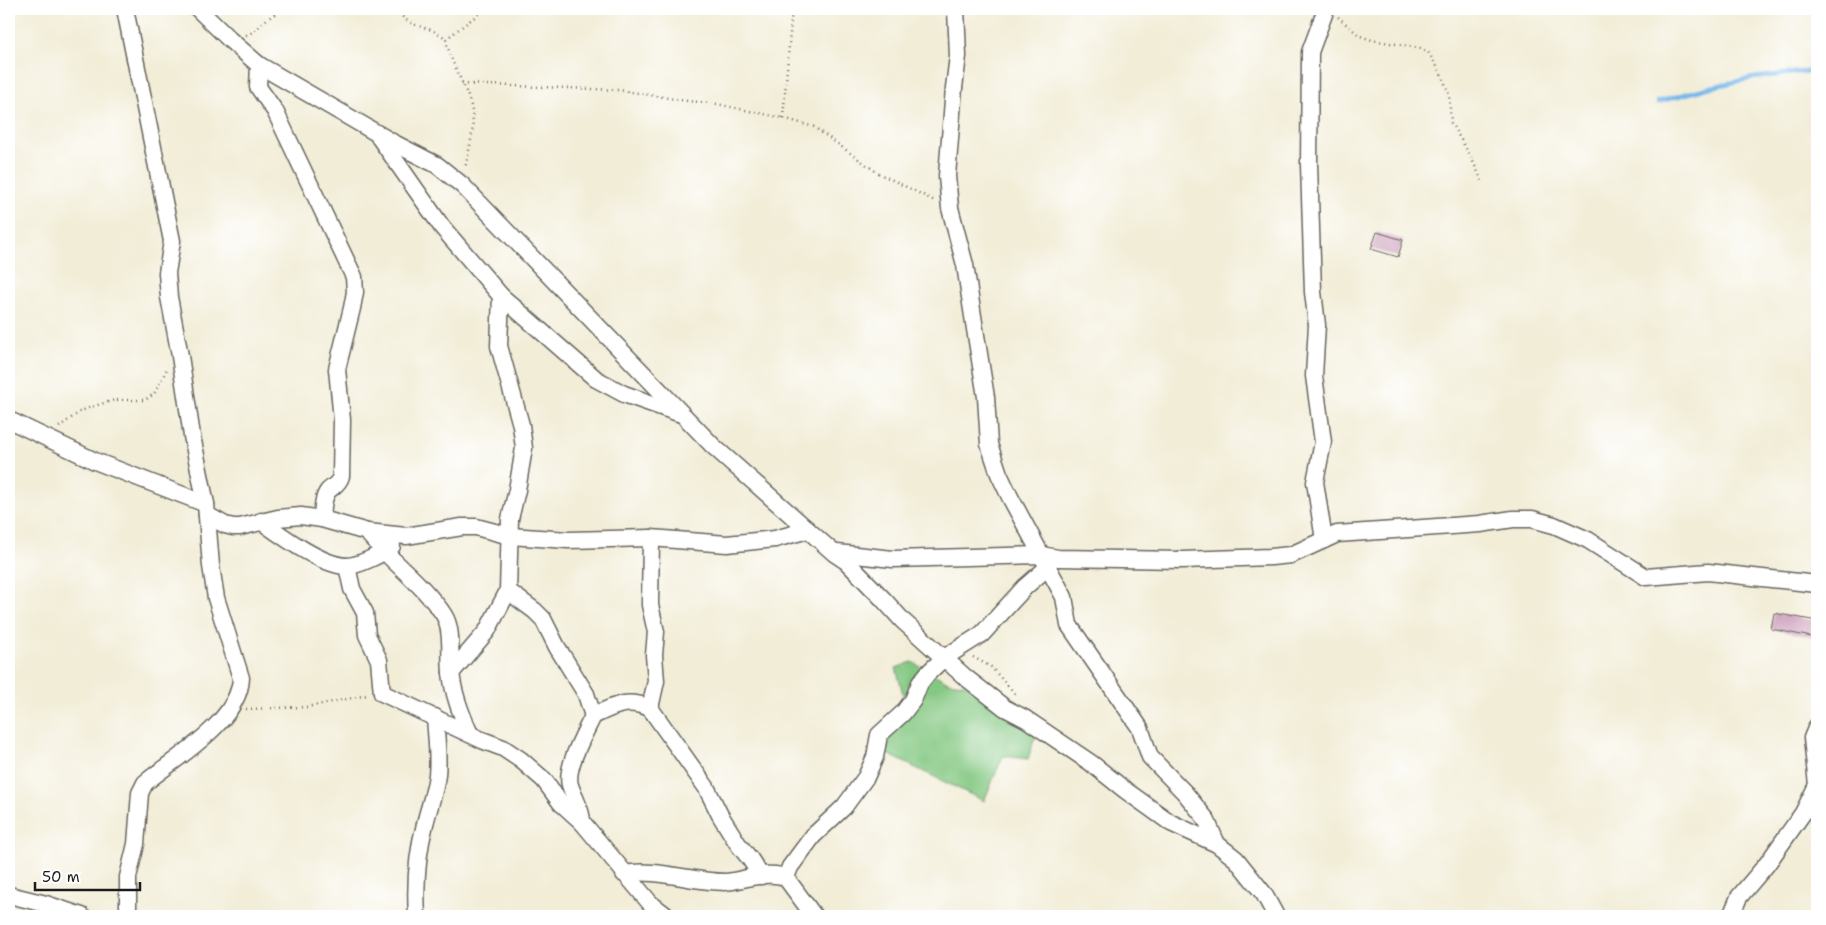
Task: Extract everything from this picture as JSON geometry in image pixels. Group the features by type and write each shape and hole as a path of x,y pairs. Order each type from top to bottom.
{"street":[{"path":"125,9 172,241 167,273 169,297 206,510 216,598 241,678 241,687 226,714 203,738 145,783 140,793 136,844 128,877 128,916"},
{"path":"198,9 259,65 376,133 437,165 462,185 712,446 852,567 903,622 964,677 1005,708 1026,719 1091,763 1171,823 1217,844 1236,859 1264,894 1276,916"},
{"path":"956,9 958,56 948,176 950,208 966,274 986,397 989,444 998,474 1064,597 1069,626 1140,728 1150,757 1206,818 1217,844"},
{"path":"1324,540 1315,482 1323,442 1314,376 1318,325 1313,292 1309,164 1310,52 1316,34 1330,11"},
{"path":"259,65 258,87 275,111 354,277 355,292 352,308 337,363 342,432 342,476 324,499 322,519"},
{"path":"376,133 442,226 501,296 596,379 624,394 682,414"},
{"path":"451,673 487,631 508,591 510,519 524,448 521,425 499,346 501,296"},
{"path":"9,420 94,461 206,510 225,525 240,528 261,521 292,516 322,519 367,532 406,536 462,527 476,527 510,536 568,540 651,538 727,544 775,539 808,530"},
{"path":"834,553 893,558 1044,561 1058,558 1182,560 1271,557 1291,554 1338,534 1532,519 1554,525 1588,540 1646,577 1708,572 1817,584"},
{"path":"261,521 303,549 327,560 347,566 354,565 384,552 406,536"},
{"path":"367,532 384,552 408,573 442,611 447,621 449,632 451,673 456,699 470,734"},
{"path":"650,708 656,681 654,655 656,632 650,605 651,538"},
{"path":"786,878 790,867 813,836 844,807 866,777 874,757 879,735 913,700 920,682 944,658 982,634 1026,587 1044,561"},
{"path":"347,566 352,589 365,613 367,635 379,660 382,693 503,748 521,760 544,780 561,803 582,822 650,903 666,916"},
{"path":"508,591 543,619 557,647 586,694 593,716"},
{"path":"582,822 580,809 570,785 569,777 571,765 593,716 618,704 640,704 650,708 706,788 738,844 761,876"},
{"path":"416,916 417,870 424,826 438,772 435,717"},
{"path":"1731,916 1739,896 1767,864 1803,813 1817,785 1812,738 1817,726"},
{"path":"624,874 632,872 650,873 726,882 761,876 781,875 786,878 814,916"},
{"path":"9,895 46,904 82,916"}],"path":[{"path":"230,40 253,32 267,19 284,9"},
{"path":"396,9 409,23 440,34 446,39 448,50 471,106 472,120 462,185"},
{"path":"446,39 485,9"},
{"path":"783,118 792,9"},
{"path":"1330,11 1360,36 1420,48 1428,52 1441,74 1449,94 1451,123 1470,155 1482,181"},
{"path":"462,84 619,90 712,103 783,118 814,127 878,172 950,208"},
{"path":"56,429 81,411 94,406 116,400 146,400 154,394 179,347"},
{"path":"226,714 242,709 307,707 382,693"}],"green space":[{"path":"912,662 948,682 964,684 1038,727 1028,759 1003,756 984,801 879,750 883,737 917,697 903,694 896,668"}],"building":[{"path":"1377,232 1403,240 1398,257 1371,249"},
{"path":"1774,613 1817,621 1817,638 1771,629"}],"waterway":[{"path":"1658,102 1707,88 1753,78 1817,70"}]}
